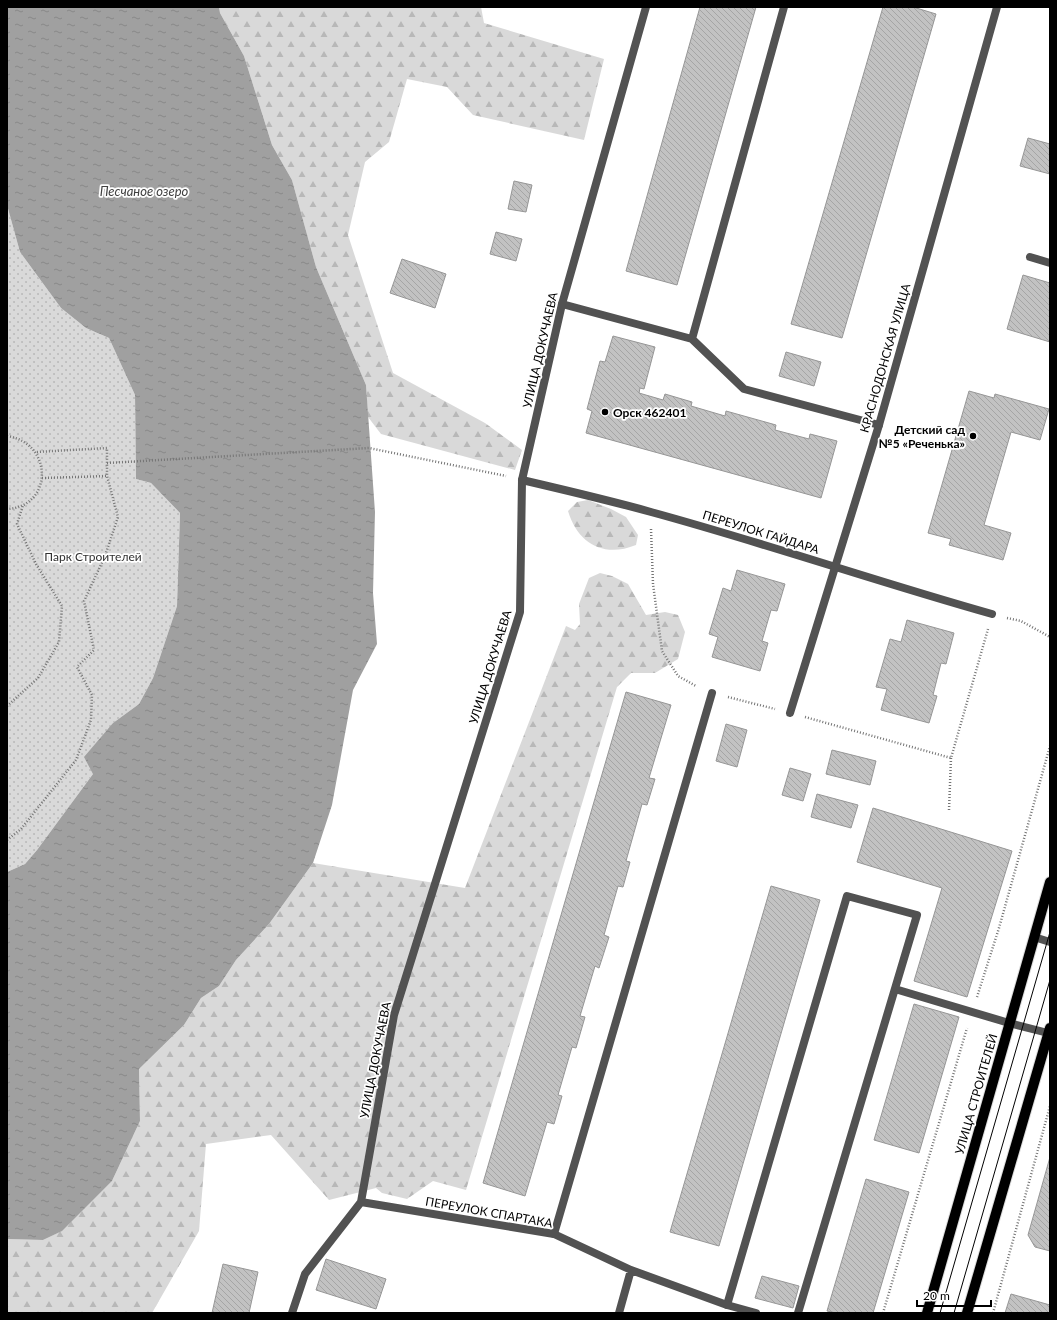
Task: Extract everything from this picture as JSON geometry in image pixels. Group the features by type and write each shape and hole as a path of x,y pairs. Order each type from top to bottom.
{"main road":[{"name":"УЛИЦА СТРОИТЕЛЕЙ","path":"927,1313 1050,882"},
{"path":"967,1313 1049,1031"}],"street":[{"name":"УЛИЦА ДОКУЧАЕВА","path":"292,1313 305,1274 361,1202 394,1015 520,612 522,480 562,304 646,7"},
{"path":"692,339 784,7"},
{"name":"КРАСНОДОНСКАЯ УЛИЦА","path":"790,713 879,425 997,7"},
{"path":"1030,257 1050,263"},
{"path":"562,304 692,339 744,389 879,425"},
{"name":"ПЕРЕУЛОК ГАЙДАРА","path":"522,480 650,512 887,584 992,614"},
{"path":"554,1234 712,693"},
{"path":"727,1305 848,896 917,916 798,1313"},
{"path":"1034,937 1050,942"},
{"path":"895,989 1009,1023 1049,1031"},
{"name":"ПЕРЕУЛОК СПАРТАКА","path":"361,1202 554,1234 631,1270 727,1305 756,1313"},
{"path":"619,1313 631,1270"}],"path":[{"path":"7,436 16,437 27,443 36,452 42,469 42,478 38,489 32,498 23,505 7,509"},
{"path":"7,840 21,829 76,760 91,720 92,695 77,667 94,650 84,601 105,556 118,517 108,476 107,448 36,452"},
{"path":"107,463 369,448 522,480"},
{"path":"42,478 108,476"},
{"path":"7,706 38,678 59,642 62,606 36,564 17,524 23,505"},
{"path":"650,512 653,584 662,651 678,676 703,690 712,693 951,758"},
{"path":"948,810 951,758 992,614 1021,622 1050,637"},
{"path":"993,1313 1050,1106"}],"green space":[{"path":"219,7 481,7 484,23 604,59 584,140 473,115 447,87 407,79 389,142 365,162 348,235 393,373 485,423 522,450 515,470 381,434 368,417 366,385 316,267 292,180 272,145 244,56 220,13"},
{"name":"Парк Строителей","path":"7,205 20,252 61,308 86,328 109,338 135,395 136,479 151,483 180,513 177,606 153,678 139,704 113,723 93,774 37,850 25,864 7,872"},
{"path":"588,500 626,517 638,535 636,545 624,549 613,550 603,549 585,540 572,522 568,511 577,502"},
{"path":"600,573 612,576 628,584 646,615 665,612 678,615 685,632 678,659 655,673 631,673 617,687 466,1190 433,1181 407,1199 382,1193 376,1188 329,1200 271,1135 206,1144 199,1231 152,1313 7,1313 7,1239 43,1240 61,1231 112,1181 140,1121 139,1069 184,1025 201,998 219,986 236,960 269,924 313,863 465,888 566,626 575,630 580,624 579,604 589,578"}],"water":[{"name":"Песчаное озеро","path":"7,7 219,7 220,13 244,56 272,145 292,180 316,267 366,385 375,512 373,593 377,644 353,690 332,805 313,863 269,924 236,960 219,986 201,998 184,1025 139,1069 140,1121 112,1181 62,1231 43,1240 7,1239 7,872 25,864 37,850 93,774 84,757 113,723 139,704 153,678 177,606 180,513 151,483 136,479 135,395 109,338 86,328 61,308 20,252 7,205"}],"building":[{"path":"700,7 756,7 677,285 626,271"},
{"path":"883,7 913,7 936,14 842,338 791,324"},
{"path":"1028,138 1050,144 1050,174 1020,166"},
{"path":"514,181 532,185 526,212 508,209"},
{"path":"496,232 522,239 516,261 490,254"},
{"path":"402,259 446,274 435,308 390,293"},
{"path":"1023,275 1050,283 1050,342 1007,329"},
{"path":"613,336 655,347 644,389 640,388 639,393 663,400 665,394 692,402 691,406 725,416 726,411 776,425 775,430 809,439 810,434 837,441 821,498 586,433 592,411 587,409 600,361 605,362"},
{"path":"786,352 821,362 814,386 779,376"},
{"path":"969,391 994,398 995,394 1049,409 1040,440 1011,432 984,525 1011,533 1003,560 949,545 951,539 928,533"},
{"path":"737,570 785,584 777,611 771,610 762,641 768,643 760,671 712,657 718,637 709,634 723,588 731,591"},
{"path":"907,620 954,633 946,664 941,663 933,695 937,696 929,723 881,710 887,689 876,687 890,639 901,642"},
{"path":"626,692 671,705 649,778 655,779 647,805 642,804 626,861 630,862 623,887 618,886 604,935 609,937 599,968 595,966 580,1016 585,1017 576,1048 572,1047 558,1095 562,1096 554,1124 547,1122 525,1196 483,1183"},
{"path":"726,724 747,730 737,767 716,761"},
{"path":"832,750 876,761 870,785 826,774"},
{"path":"790,768 811,774 803,801 782,795"},
{"path":"817,794 858,805 851,828 811,817"},
{"path":"873,808 1012,851 967,997 914,981 942,888 857,862"},
{"path":"771,886 820,900 719,1246 670,1232"},
{"path":"914,1004 959,1017 919,1153 874,1140"},
{"path":"1050,1157 1050,1251 1035,1247 1028,1235"},
{"path":"866,1179 909,1192 873,1313 836,1313 827,1311"},
{"path":"326,1259 386,1279 376,1309 316,1290"},
{"path":"223,1264 258,1272 249,1313 212,1313"},
{"path":"762,1276 799,1286 793,1308 755,1298"},
{"path":"1011,1294 1050,1305 1050,1313 1005,1313"}],"tram line":[{"path":"940,1313 1050,932"},
{"path":"954,1313 1050,980"}],"place":[{"name":"Орск 462401","path":"605,412"},
{"name":"Детский сад №5 «Реченька»","path":"973,436"}]}
